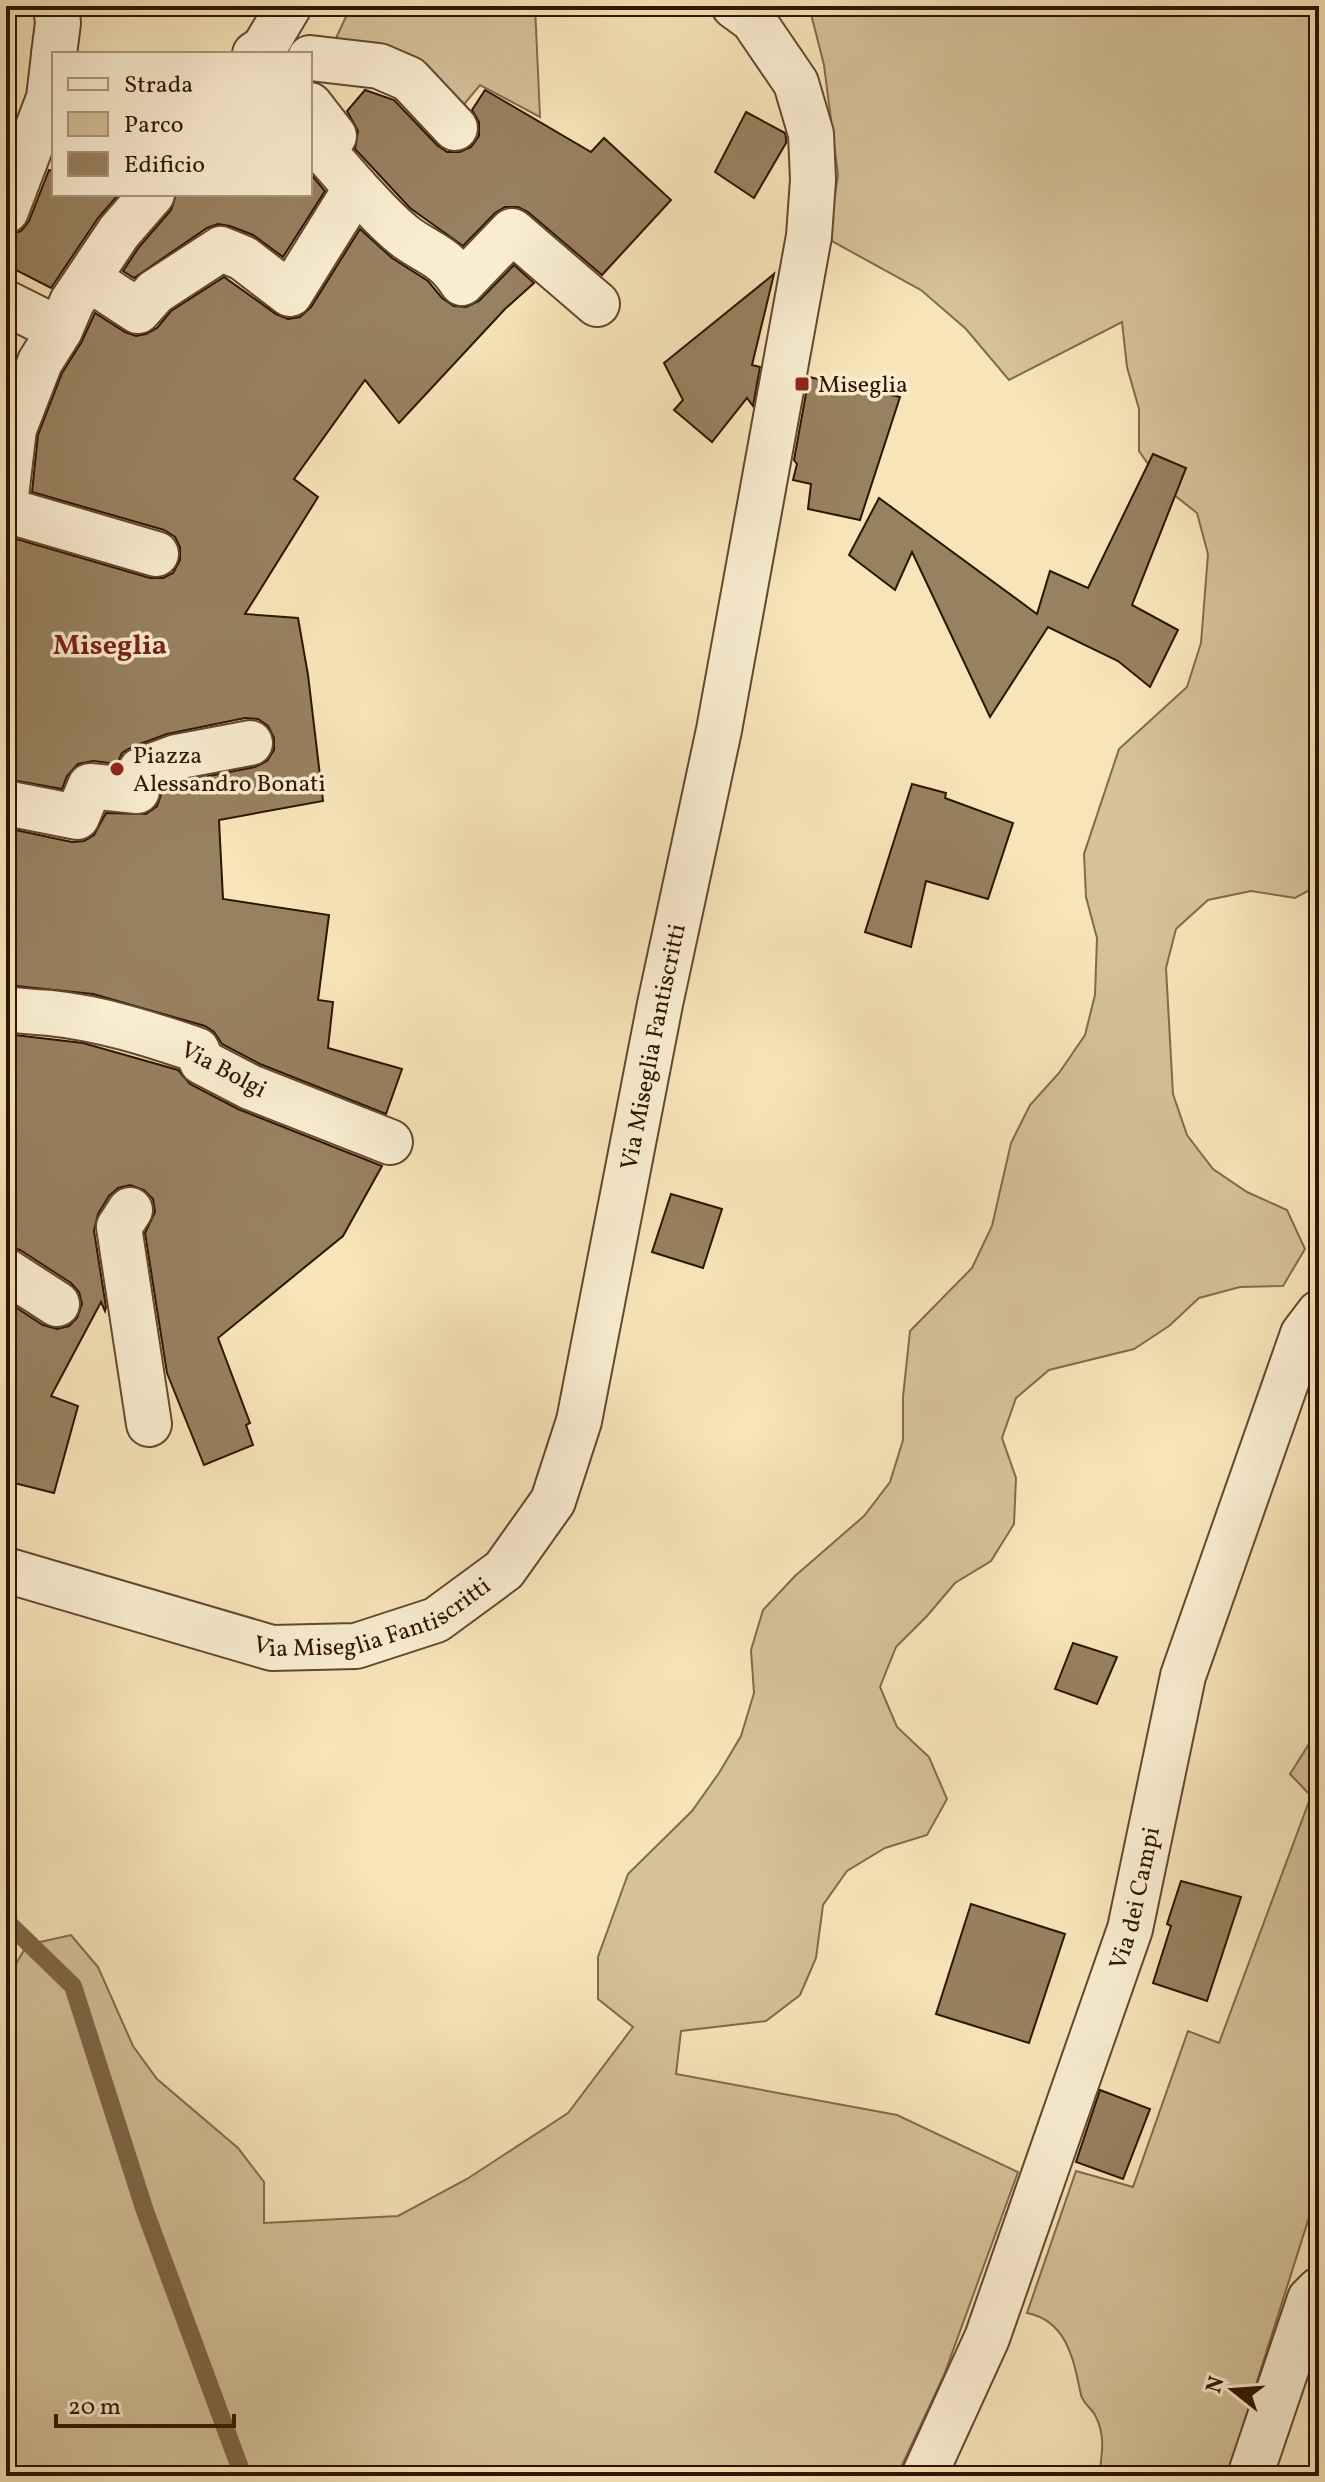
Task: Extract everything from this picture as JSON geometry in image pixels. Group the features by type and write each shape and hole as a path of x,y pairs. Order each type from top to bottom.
{"street":[{"path":"54,52 58,23 56,6"},
{"path":"256,52 289,6"},
{"name":"Via Miseglia Fantiscritti","path":"6,1570 272,1648 356,1646 436,1620 447,1612 504,1570 553,1501 579,1421 657,1019 719,730 809,236 813,180 811,134 796,83 753,20 734,6"},
{"path":"312,58 379,66 409,79 455,128"},
{"path":"6,211 49,98 52,72"},
{"path":"312,108 334,136 321,148 386,221 451,265 462,283 512,231 597,304"},
{"path":"89,279 138,311 155,292 221,249 243,258 290,294 356,188"},
{"path":"6,496 14,429 40,362 60,330 72,302 119,232 150,196"},
{"path":"6,303 60,330"},
{"path":"6,510 156,554"},
{"path":"6,803 77,817 90,786 137,791 141,770 176,757 250,743"},
{"name":"Via Bolgi","path":"6,1009 46,1012 100,1022 197,1050 202,1062 237,1081 390,1142"},
{"path":"130,1210 119,1227 149,1424"},
{"path":"6,1271 57,1304"},
{"name":"Via dei Campi","path":"924,2476 987,2338 1130,1929 1183,1676 1303,1334 1319,1313"},
{"path":"1250,2476 1310,2299 1319,2290"}],"green space":[{"path":"351,6 535,6 540,117 480,85 456,114 329,53"},
{"path":"809,6 1319,6 1319,885 1295,898 1251,891 1208,900 1176,929 1166,968 1173,1094 1187,1135 1213,1169 1247,1192 1287,1210 1305,1249 1283,1286 1240,1287 1199,1298 1169,1326 1134,1349 1049,1370 1016,1398 1002,1438 1016,1478 1014,1524 991,1561 955,1583 896,1647 880,1687 897,1727 929,1757 947,1799 927,1835 885,1848 847,1871 823,1905 816,1958 800,1995 766,2021 681,2031 676,2074 897,2115 1018,2172 944,2375 897,2476 6,2476 6,1981 27,1945 71,1935 98,1967 133,2046 157,2079 238,2148 264,2182 264,2223 398,2216 467,2179 568,2113 633,2027 598,1999 598,1957 628,1874 692,1811 741,1736 754,1693 751,1650 763,1610 795,1576 864,1516 890,1482 903,1440 903,1397 910,1331 972,1268 992,1226 1011,1143 1030,1105 1059,1073 1085,1035 1095,995 1097,938 1086,897 1084,854 1119,749 1187,687 1201,643 1208,554 1197,513 1164,487 1139,451 1139,409 1127,367 1122,322 1009,380 966,329 921,290 828,239 838,175 824,65"},
{"path":"1319,1728 1319,2186 1227,2476 1099,2476 1101,2430 1095,2415 1082,2398 1067,2345 1052,2325 1041,2317 1027,2313 1076,2171 1133,2187 1188,2031 1219,2043 1311,1796 1290,1774"}],"building":[{"path":"365,90 394,100 437,145 447,152 460,152 471,147 479,136 479,122 472,110 485,90 591,152 604,138 671,200 602,275 528,212 518,207 505,207 495,213 463,246 410,208 355,149 358,131 347,111"},
{"path":"746,112 785,133 786,138 754,198 715,172"},
{"path":"49,170 52,171 52,196 117,196 98,218 51,288 6,265 6,235 21,231 29,221"},
{"path":"312,175 325,191 283,257 253,235 218,224 207,228 134,278 123,271 171,210 175,196 312,196"},
{"path":"360,229 392,258 428,281 442,298 454,306 466,307 479,301 514,265 534,283 505,309 399,423 365,380 294,479 318,497 245,614 298,618 323,801 219,820 223,899 329,915 318,1000 333,1002 328,1048 402,1069 386,1114 260,1064 222,1044 214,1032 205,1026 93,994 6,985 6,828 72,842 84,841 94,835 106,813 146,814 157,806 163,789 183,781 255,767 267,761 274,750 274,738 268,726 258,719 245,718 167,734 122,753 117,764 93,761 78,764 67,776 62,789 6,779 6,615 13,538 150,578 163,578 173,573 180,560 180,547 175,537 164,530 32,492 38,435 62,373 95,313 125,332 136,336 146,334 157,328 171,311 224,277 276,314 288,319 300,317 311,307"},
{"path":"774,274 752,365 760,367 753,406 747,398 712,442 674,410 683,400 664,363"},
{"path":"809,377 900,397 860,520 808,509 811,484 793,480"},
{"path":"1153,454 1186,468 1132,605 1178,630 1150,687 1118,661 1048,627 990,717 912,552 895,590 849,555 879,498 1037,614 1050,571 1088,588"},
{"path":"912,784 946,793 945,798 1013,823 988,899 926,881 911,947 865,932"},
{"path":"6,1034 83,1043 178,1070 190,1084 238,1109 382,1166 343,1236 218,1338 250,1423 246,1425 253,1445 204,1465 167,1373 145,1233 155,1212 153,1199 144,1190 130,1185 118,1188 109,1196 98,1214 94,1231 105,1311 101,1302 51,1396 78,1406 54,1493 6,1481 6,1301 43,1325 57,1329 69,1326 77,1318 82,1304 79,1292 71,1283 20,1250 6,1246"},
{"path":"671,1194 722,1209 703,1268 652,1252"},
{"path":"1073,1643 1117,1657 1097,1704 1055,1689"},
{"path":"1181,1881 1241,1897 1207,2001 1153,1983"},
{"path":"971,1904 1065,1934 1029,2043 936,2014"},
{"path":"1100,2090 1150,2109 1123,2179 1076,2162"}],"waterway":[{"path":"6,1921 73,1986 145,2211 243,2476"}],"place":[{"name":"Miseglia","path":"802,384"},
{"name":"Piazza Alessandro Bonati","path":"117,769"}],"district":[{"name":"Miseglia","path":"110,644"}]}
